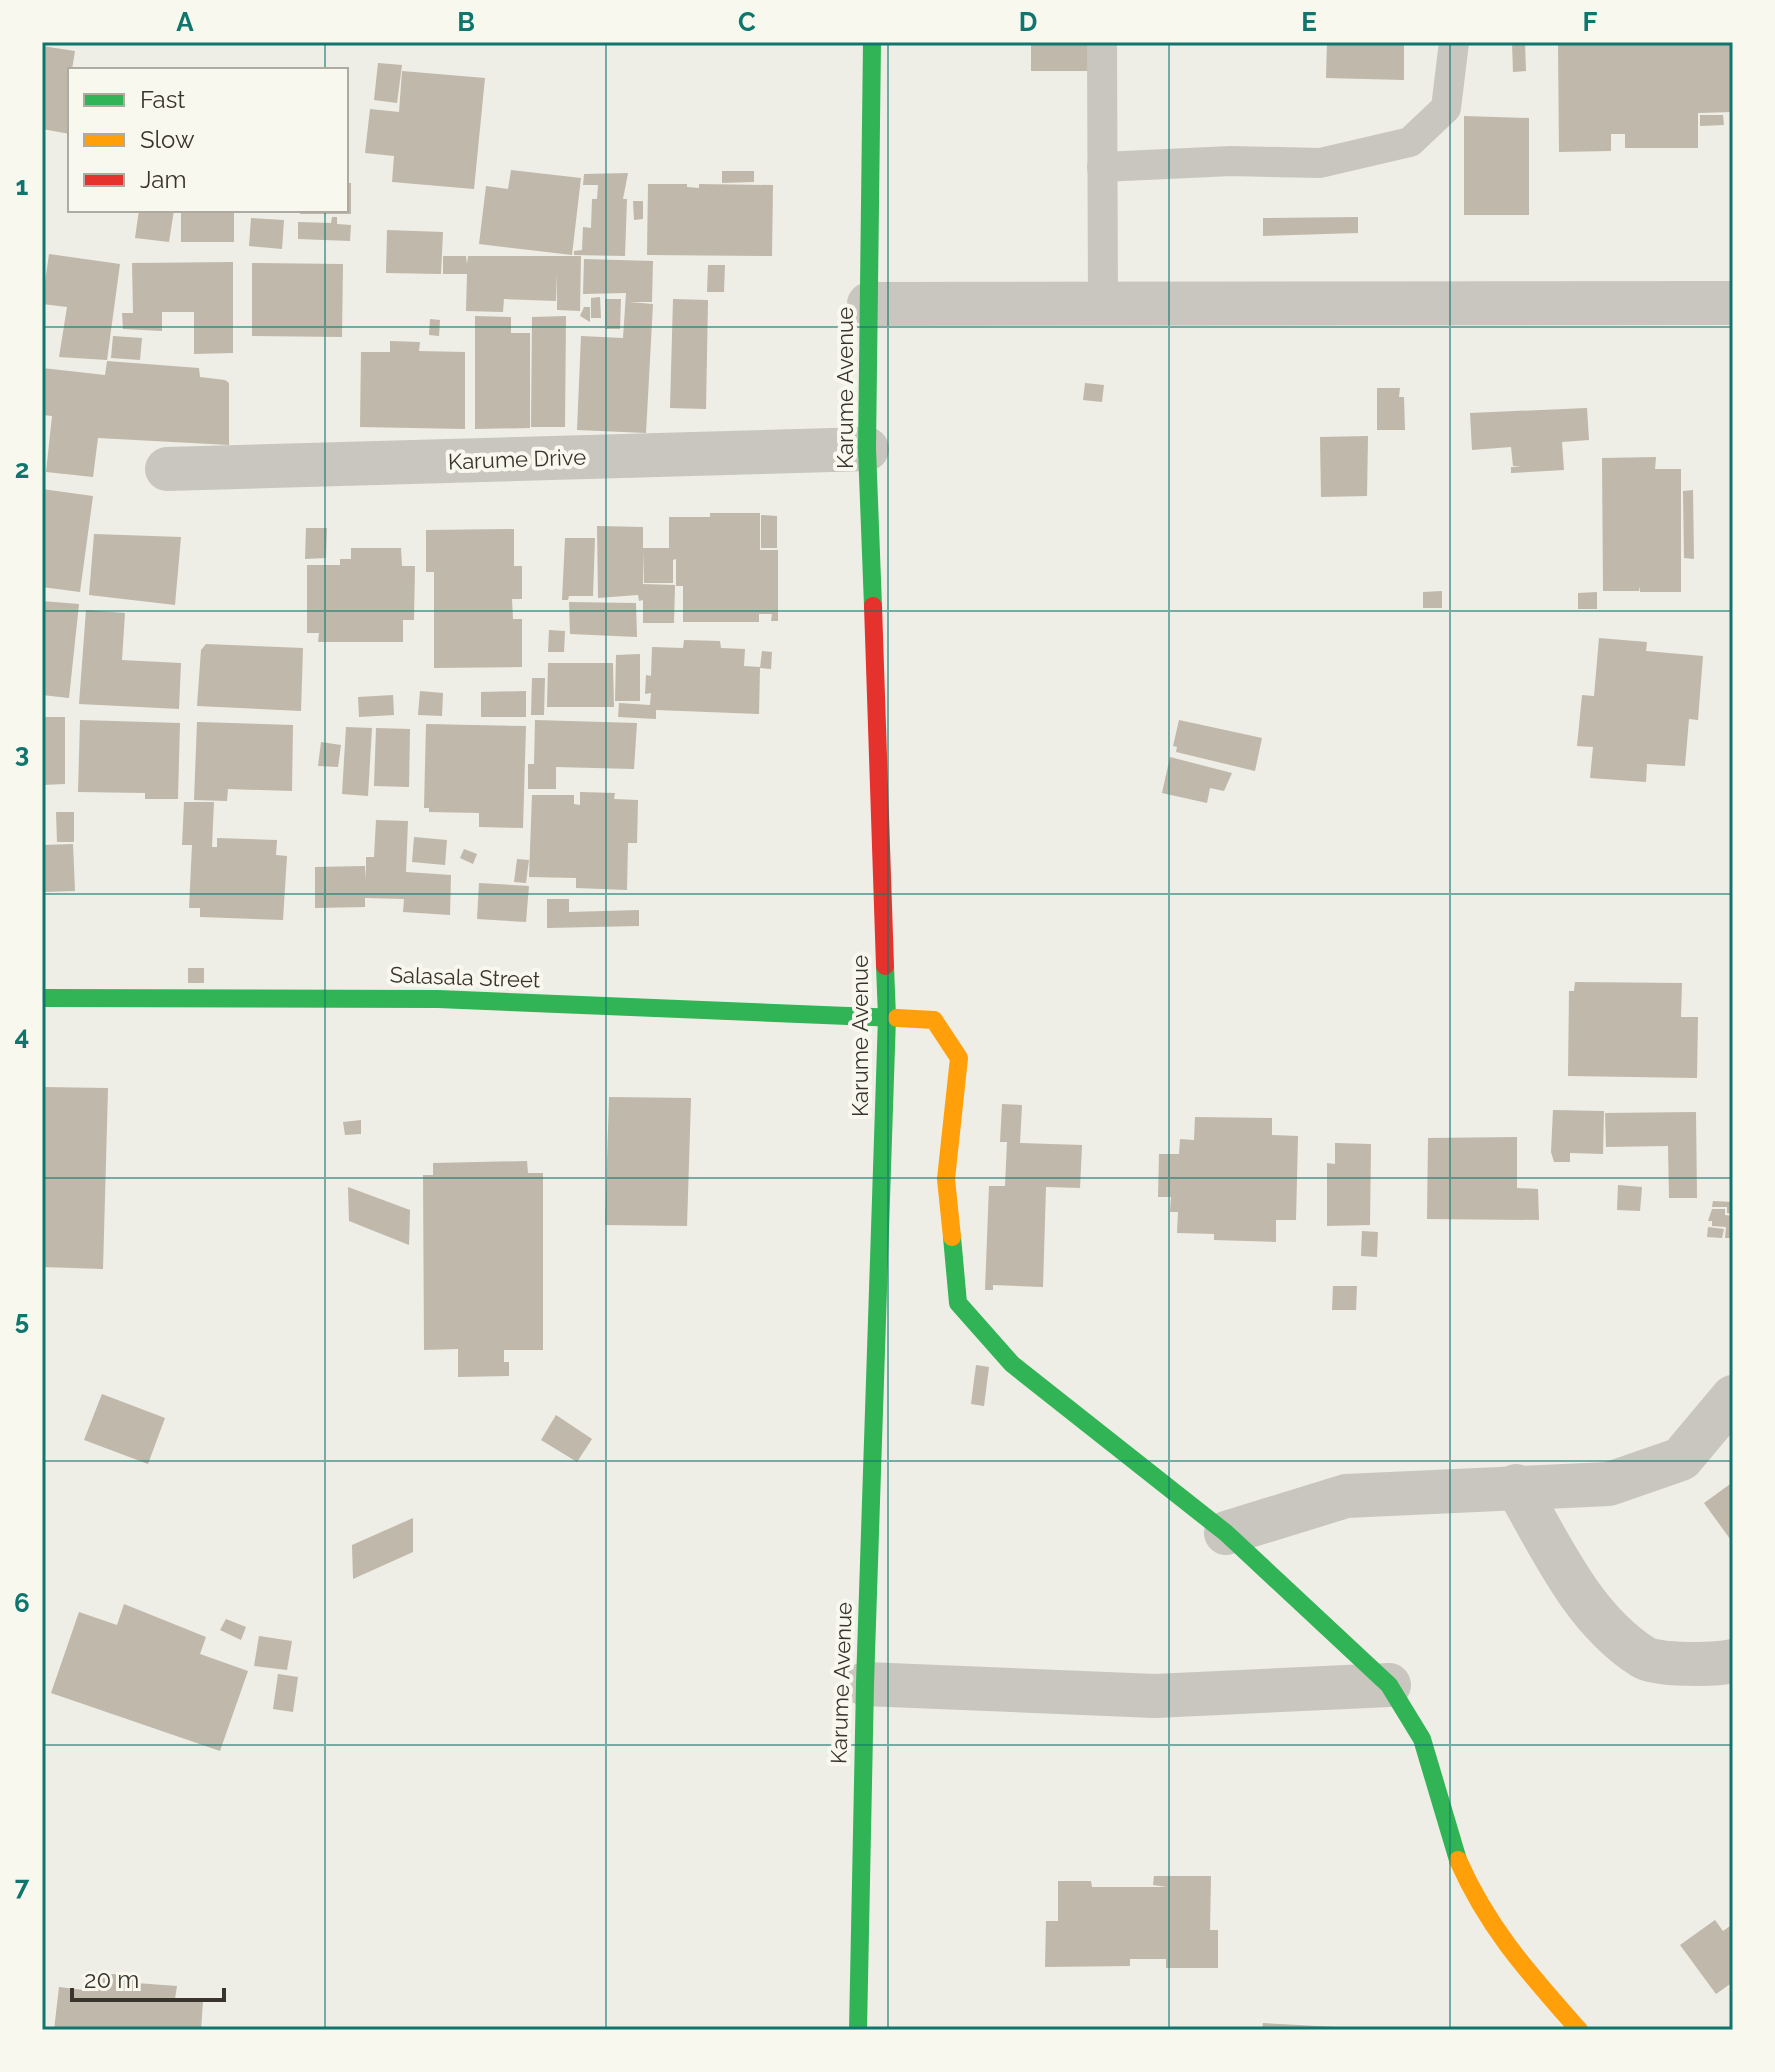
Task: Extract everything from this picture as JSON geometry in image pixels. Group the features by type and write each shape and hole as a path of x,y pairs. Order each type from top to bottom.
{"street":[{"name":"Karume Avenue","path":"858,2030 865,1684 887,1017 867,449 872,42"},
{"path":"869,304 1733,303"},
{"name":"Karume Drive","path":"167,469 867,449"},
{"name":"Salasala Street","path":"42,998 438,999 934,1020 959,1058 946,1179 958,1303 1012,1364 1226,1533"},
{"path":"1579,2030 1517,1960 1479,1907 1450,1842 1422,1739 1389,1685 1226,1533 1346,1496 1609,1484 1681,1459 1733,1397"},
{"path":"1516,1486 1586,1605 1645,1659 1716,1665 1733,1661"},
{"path":"865,1684 1155,1696 1389,1685"}],"lane":[{"path":"1102,42 1103,303"},
{"path":"1102,167 1231,161 1320,163 1410,142 1446,108 1454,42"}],"building":[{"path":"1031,42 1097,42 1097,71 1031,71"},
{"path":"1327,42 1404,42 1404,80 1326,78"},
{"path":"1512,42 1525,42 1526,71 1513,72"},
{"path":"1558,42 1733,42 1733,112 1698,113 1698,148 1625,148 1625,134 1611,134 1611,151 1559,152"},
{"path":"42,46 75,51 72,68 68,68 68,134 42,129"},
{"path":"378,63 402,65 397,103 374,100"},
{"path":"402,71 485,78 474,189 392,182 394,156 365,153 370,109 399,112"},
{"path":"1700,115 1723,115 1724,125 1700,126"},
{"path":"1464,116 1529,118 1529,215 1464,215"},
{"path":"511,170 581,178 572,255 479,244 486,186 508,189"},
{"path":"722,171 754,171 754,182 722,183"},
{"path":"628,173 623,199 627,199 625,256 574,255 574,251 582,250 583,227 591,228 592,199 597,199 598,185 583,185 584,174"},
{"path":"348,183 351,183 351,214 300,214 348,212"},
{"path":"648,184 687,184 687,187 699,188 699,184 773,185 772,256 647,255"},
{"path":"633,201 643,201 643,219 634,220"},
{"path":"139,212 174,212 169,242 135,238"},
{"path":"181,212 234,212 234,242 181,242"},
{"path":"332,217 337,217 337,224 351,225 350,241 298,239 298,222 331,223"},
{"path":"1358,217 1358,233 1263,236 1263,218"},
{"path":"251,218 284,220 282,249 249,246"},
{"path":"387,230 443,232 441,274 386,273"},
{"path":"49,254 120,264 107,360 59,357 67,307 42,304"},
{"path":"443,256 466,256 467,264 468,256 581,256 580,311 557,310 557,273 556,301 504,299 503,312 466,311 467,274 443,274"},
{"path":"584,259 653,261 652,302 629,302 653,304 646,433 577,430 581,336 623,338 626,293 583,294"},
{"path":"233,262 233,353 194,354 194,312 162,312 162,331 123,329 122,313 133,313 132,263"},
{"path":"252,263 343,264 342,337 252,336"},
{"path":"708,265 725,265 724,292 707,292"},
{"path":"600,297 601,318 591,318 591,298"},
{"path":"605,299 621,299 620,329 605,329"},
{"path":"673,299 708,300 706,409 670,408"},
{"path":"584,307 590,307 590,322 580,316"},
{"path":"475,316 511,317 511,333 530,333 530,428 475,429"},
{"path":"566,316 565,427 531,427 532,317"},
{"path":"430,319 440,320 439,336 429,335"},
{"path":"113,336 142,338 140,360 111,358"},
{"path":"390,341 420,342 419,351 465,352 465,429 360,427 361,352 390,352"},
{"path":"107,361 199,368 200,377 225,380 229,383 229,445 98,438 93,477 46,472 52,416 42,415 42,368 105,375"},
{"path":"1085,383 1104,385 1102,402 1083,400"},
{"path":"1377,388 1400,388 1399,397 1404,397 1405,430 1377,430"},
{"path":"1587,408 1589,440 1562,442 1564,470 1511,473 1511,467 1522,467 1513,466 1511,447 1472,450 1470,413"},
{"path":"1368,436 1367,496 1321,497 1320,437"},
{"path":"1656,457 1655,469 1681,469 1681,592 1640,592 1640,586 1639,591 1603,591 1602,458"},
{"path":"42,489 93,496 80,592 42,587"},
{"path":"1693,490 1694,559 1684,558 1683,491"},
{"path":"710,513 760,513 760,550 778,550 778,621 771,621 772,614 759,614 759,622 683,622 683,586 676,586 676,559 673,560 673,583 644,583 644,551 643,584 675,585 674,623 643,623 643,600 639,601 638,595 598,598 597,526 643,527 643,548 669,548 669,517 710,517"},
{"path":"761,515 777,516 777,548 761,548"},
{"path":"306,528 327,528 326,558 305,559"},
{"path":"514,529 514,566 522,566 522,599 512,599 513,619 522,619 522,667 434,668 434,572 426,572 426,530"},
{"path":"94,534 181,537 175,605 89,595"},
{"path":"565,538 595,538 593,596 569,596 568,600 562,600"},
{"path":"351,548 401,548 402,566 415,566 414,620 403,620 403,642 318,642 319,633 307,633 307,565 340,565 340,559 351,559"},
{"path":"1442,591 1442,608 1423,608 1423,592"},
{"path":"1597,592 1597,609 1578,609 1578,593"},
{"path":"42,601 79,604 69,698 42,695"},
{"path":"569,602 636,603 637,637 570,634"},
{"path":"86,610 125,613 122,660 181,663 179,709 79,704"},
{"path":"549,630 565,631 564,652 548,652"},
{"path":"1599,638 1647,642 1646,651 1703,656 1698,720 1689,719 1685,766 1647,764 1646,782 1590,778 1593,747 1577,746 1582,695 1594,696"},
{"path":"684,640 720,641 721,648 745,649 744,666 760,667 759,714 656,710 656,719 618,717 619,703 650,705 651,693 645,694 646,675 651,676 652,647 683,648"},
{"path":"206,644 303,648 301,711 197,706 201,650"},
{"path":"762,651 772,652 771,669 760,668"},
{"path":"640,654 640,701 615,701 616,655"},
{"path":"548,663 613,663 614,707 547,707"},
{"path":"532,678 545,678 544,715 531,715"},
{"path":"420,691 443,693 442,716 418,715"},
{"path":"526,691 526,717 481,717 481,692"},
{"path":"393,695 394,715 359,717 358,697"},
{"path":"42,717 65,717 65,784 42,785"},
{"path":"80,720 180,723 178,799 145,799 145,793 78,792"},
{"path":"535,720 637,723 634,769 556,767 556,789 528,789 528,764 534,764"},
{"path":"1179,720 1262,738 1255,771 1176,752 1177,747 1173,746"},
{"path":"197,722 293,725 292,791 228,789 227,801 194,800"},
{"path":"426,724 526,726 523,828 479,827 479,813 429,812 429,808 424,808"},
{"path":"346,727 372,728 368,796 342,794"},
{"path":"376,728 410,729 409,787 374,786"},
{"path":"321,742 341,745 338,767 318,766"},
{"path":"1170,757 1232,773 1224,791 1210,788 1207,803 1162,793"},
{"path":"580,792 615,793 614,799 638,800 637,843 628,843 627,890 576,888 576,878 529,877 532,795 574,795 574,804 580,805"},
{"path":"184,802 214,802 212,847 217,847 217,838 277,840 276,855 287,856 283,920 200,917 200,908 189,908 192,845 182,845"},
{"path":"56,812 74,812 74,842 57,842"},
{"path":"376,820 408,821 406,872 451,875 450,915 403,912 404,899 365,898 365,907 315,908 315,867 365,866 366,880 366,857 374,857"},
{"path":"414,837 447,840 445,865 412,862"},
{"path":"73,844 75,891 42,892 42,845"},
{"path":"464,849 477,854 473,864 460,858"},
{"path":"517,859 529,860 526,883 514,882"},
{"path":"479,883 529,886 526,922 477,919"},
{"path":"547,899 569,899 569,912 639,910 639,926 547,928"},
{"path":"188,968 204,968 204,983 188,983"},
{"path":"1575,982 1682,983 1681,1017 1698,1017 1697,1078 1568,1076 1569,991 1574,991"},
{"path":"42,1087 108,1088 103,1269 42,1267"},
{"path":"609,1097 691,1098 687,1226 605,1225"},
{"path":"1002,1104 1022,1105 1020,1143 1082,1145 1080,1188 1046,1187 1043,1287 993,1285 993,1290 985,1290 989,1186 1005,1186 1007,1142 1000,1142"},
{"path":"1553,1110 1604,1111 1603,1154 1570,1153 1570,1162 1554,1162 1551,1152"},
{"path":"1696,1112 1697,1198 1669,1198 1668,1146 1606,1147 1605,1113"},
{"path":"1195,1117 1272,1118 1272,1135 1298,1136 1296,1220 1276,1220 1276,1242 1214,1240 1214,1234 1177,1233 1178,1212 1170,1212 1171,1197 1158,1197 1159,1154 1179,1154 1180,1139 1194,1140"},
{"path":"361,1120 361,1134 345,1135 343,1122"},
{"path":"1517,1137 1517,1188 1538,1189 1539,1220 1427,1219 1428,1138"},
{"path":"1335,1143 1371,1144 1370,1225 1327,1226 1327,1163 1335,1164"},
{"path":"527,1161 528,1173 543,1173 543,1350 504,1350 504,1362 509,1362 509,1376 458,1377 458,1349 424,1350 423,1175 433,1175 433,1163"},
{"path":"1618,1185 1642,1187 1640,1211 1617,1210"},
{"path":"348,1187 410,1210 409,1245 349,1221"},
{"path":"1713,1201 1733,1202 1733,1214 1727,1213 1727,1207 1712,1207"},
{"path":"1712,1209 1725,1209 1725,1215 1733,1216 1733,1238 1725,1238 1726,1227 1712,1226 1712,1221 1708,1221"},
{"path":"1708,1227 1724,1229 1722,1238 1707,1237"},
{"path":"1362,1231 1378,1232 1377,1257 1361,1256"},
{"path":"1333,1286 1357,1286 1356,1310 1332,1310"},
{"path":"976,1365 989,1367 984,1406 971,1404"},
{"path":"102,1394 165,1418 148,1464 84,1440"},
{"path":"556,1415 592,1439 577,1462 541,1440"},
{"path":"1733,1482 1733,1543 1704,1503"},
{"path":"413,1518 413,1552 353,1579 352,1545"},
{"path":"124,1604 206,1637 200,1654 248,1671 220,1751 51,1693 79,1612 117,1625"},
{"path":"226,1619 246,1627 241,1640 220,1630"},
{"path":"259,1636 292,1641 287,1670 254,1666"},
{"path":"278,1674 298,1677 293,1712 273,1709"},
{"path":"1154,1876 1211,1876 1210,1930 1218,1930 1218,1968 1166,1968 1166,1959 1130,1959 1130,1966 1045,1967 1046,1921 1058,1921 1058,1881 1091,1881 1092,1887 1167,1887 1153,1885"},
{"path":"1715,1920 1723,1931 1733,1924 1733,1982 1716,1994 1680,1945"},
{"path":"86,1972 137,1976 136,1983 177,1986 175,1999 203,2001 201,2030 54,2030 59,1987 84,1990"},
{"path":"1263,2023 1355,2028 1355,2030 1262,2030"}],"traffic: fast":[{"path":"872,42 867,449 873,606"},
{"path":"858,2030 865,1684 887,1017 885,966"},
{"path":"42,998 438,999 897,1018"},
{"path":"952,1237 958,1303 1012,1364 1226,1533 1389,1685 1422,1739 1458,1860"}],"traffic: slow":[{"path":"897,1018 934,1020 959,1058 946,1179 952,1237"},
{"path":"1458,1860 1497,1930 1579,2030"}],"traffic: jam":[{"path":"873,606 885,966"}]}
